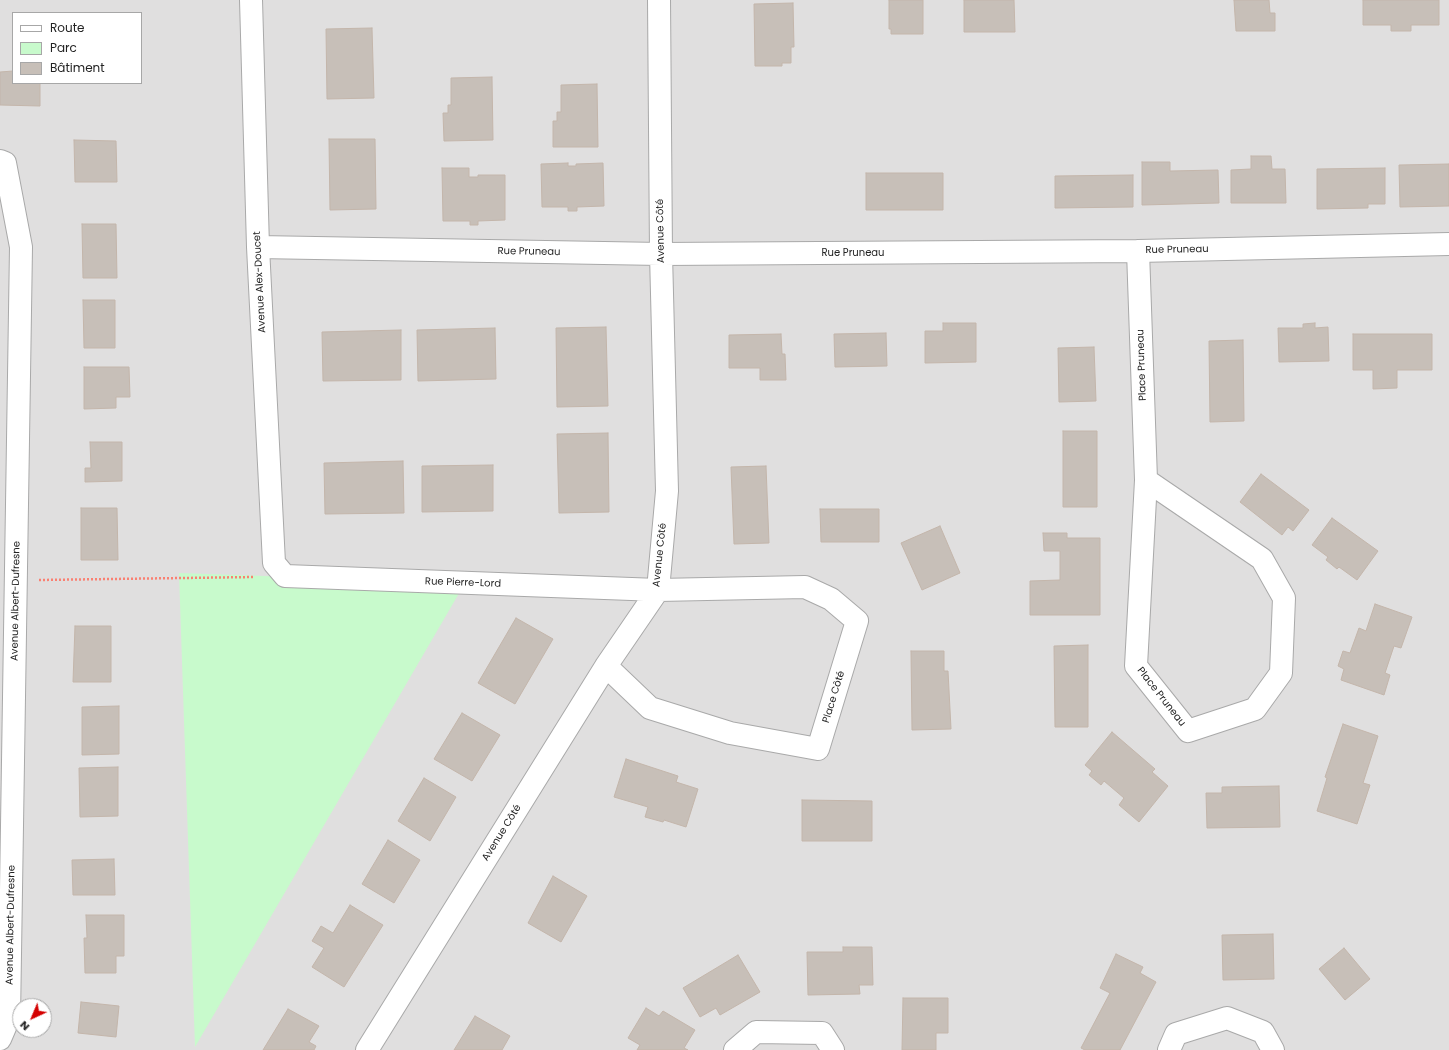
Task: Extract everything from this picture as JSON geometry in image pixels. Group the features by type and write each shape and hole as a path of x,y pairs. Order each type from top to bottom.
{"street":[{"name":"Avenue Alex-Doucet","path":"252,0 258,247 280,570"},
{"name":"Avenue Côté","path":"367,1050 606,666 658,590 667,491 661,254 659,0"},
{"name":"Avenue Albert-Dufresne","path":"0,1039 9,1018 21,247 3,162"},
{"name":"Rue Pruneau","path":"258,247 661,254 1138,251 1449,244"},
{"name":"Place Pruneau","path":"1138,251 1146,480 1136,666 1188,731 1255,709 1260,703 1281,673 1284,598 1262,559 1146,480"},
{"name":"Rue Pierre-Lord","path":"280,570 658,590"},
{"name":"Place Côté","path":"606,666 650,708 730,733 818,749 857,621 831,599 805,587 658,590"},
{"path":"1169,1050 1176,1034 1227,1018 1263,1032 1273,1050"},
{"path":"735,1050 756,1032 822,1033 834,1050"}],"path":[{"path":"16,580 280,570"}],"shaded area":[{"path":"0,0 1449,0 1449,1050 0,1050"}],"green space":[{"path":"179,573 465,583 195,1047"}],"building":[{"path":"889,0 923,0 923,34 891,34 891,29 889,29"},
{"path":"964,0 1014,0 1015,32 964,32"},
{"path":"1234,0 1269,0 1270,13 1275,13 1275,31 1236,31"},
{"path":"1363,0 1439,0 1439,25 1411,25 1411,31 1391,31 1391,25 1363,25"},
{"path":"793,3 794,47 791,47 791,63 782,63 782,66 755,66 754,4"},
{"path":"372,28 374,98 327,99 326,29"},
{"path":"12,71 12,84 40,84 40,106 0,105 0,72"},
{"path":"492,77 493,140 444,141 443,113 448,113 448,105 451,105 451,78"},
{"path":"597,84 598,147 553,147 553,121 557,121 557,112 561,112 561,85"},
{"path":"329,139 375,139 376,209 330,210"},
{"path":"74,140 116,141 117,182 75,182"},
{"path":"1251,156 1271,156 1272,169 1285,169 1286,203 1231,203 1231,170 1251,169"},
{"path":"1142,162 1170,162 1170,171 1218,170 1219,203 1142,205"},
{"path":"568,163 568,166 576,166 576,164 603,163 604,206 577,207 577,211 568,211 568,207 542,207 541,164"},
{"path":"1449,164 1449,206 1400,207 1399,165"},
{"path":"442,168 469,168 469,177 478,177 478,175 505,175 505,220 478,221 478,225 470,225 470,221 443,221"},
{"path":"1385,168 1385,204 1368,204 1368,208 1317,209 1317,169"},
{"path":"866,173 943,173 943,210 866,210"},
{"path":"1133,175 1133,207 1055,208 1055,176"},
{"path":"82,224 116,224 117,278 83,278"},
{"path":"83,300 115,300 115,348 84,348"},
{"path":"943,323 976,323 976,362 925,363 925,331 943,331"},
{"path":"1315,323 1315,328 1328,327 1329,361 1279,362 1278,328 1303,328 1303,324"},
{"path":"606,327 608,406 557,407 556,328"},
{"path":"495,328 496,379 418,381 417,330"},
{"path":"401,330 401,380 323,381 322,332"},
{"path":"886,333 887,366 835,367 834,334"},
{"path":"781,334 782,354 785,354 786,380 760,380 760,368 729,368 729,335"},
{"path":"1353,334 1432,334 1432,370 1397,370 1397,388 1373,389 1373,370 1353,370"},
{"path":"1243,340 1244,421 1210,422 1209,341"},
{"path":"1094,347 1096,401 1059,402 1058,348"},
{"path":"84,367 129,367 130,397 116,397 116,408 84,409"},
{"path":"1063,431 1097,431 1097,507 1063,507"},
{"path":"608,433 609,512 559,513 557,434"},
{"path":"90,442 122,442 122,481 85,482 85,468 91,468"},
{"path":"403,461 404,513 325,514 324,463"},
{"path":"493,465 493,511 422,512 422,466"},
{"path":"766,466 769,543 734,544 731,467"},
{"path":"1261,474 1309,510 1293,531 1288,527 1282,535 1240,502"},
{"path":"81,508 117,508 118,560 81,560"},
{"path":"820,509 879,509 879,542 821,542"},
{"path":"1332,518 1378,551 1357,580 1339,567 1337,569 1326,560 1328,557 1312,545"},
{"path":"940,526 960,573 922,590 901,543"},
{"path":"1043,533 1067,533 1067,538 1100,538 1100,615 1030,615 1030,581 1060,580 1060,551 1044,551"},
{"path":"1375,604 1412,617 1401,648 1394,646 1385,673 1390,675 1384,695 1341,680 1344,669 1338,666 1343,651 1350,653 1359,628 1366,631"},
{"path":"516,618 553,639 515,704 478,683"},
{"path":"75,626 111,626 111,682 73,682"},
{"path":"1088,645 1088,727 1055,727 1054,646"},
{"path":"911,651 944,651 944,671 948,671 951,729 912,730"},
{"path":"119,706 119,754 82,755 82,707"},
{"path":"462,713 500,735 472,781 434,759"},
{"path":"1343,724 1378,736 1363,783 1370,785 1357,824 1317,811 1327,778 1325,777"},
{"path":"1112,732 1155,769 1152,772 1168,786 1139,822 1119,805 1124,798 1104,781 1101,785 1089,775 1092,771 1085,765"},
{"path":"626,759 678,776 676,782 698,789 686,827 664,820 663,822 645,817 648,807 614,797"},
{"path":"118,767 118,816 80,817 79,768"},
{"path":"424,778 456,797 430,841 398,821"},
{"path":"1279,786 1280,827 1207,828 1206,793 1222,793 1222,787"},
{"path":"802,800 872,801 872,841 802,841"},
{"path":"388,840 420,860 394,903 362,884"},
{"path":"114,859 115,895 73,895 72,860"},
{"path":"553,876 587,896 561,942 528,923"},
{"path":"350,905 383,925 344,987 312,967 324,948 312,941 321,926 333,933"},
{"path":"86,915 124,915 124,956 116,956 116,973 85,973 84,938 87,938"},
{"path":"1273,934 1274,979 1223,980 1222,935"},
{"path":"843,947 872,947 873,985 859,985 860,994 808,995 807,952 843,952"},
{"path":"1344,948 1370,979 1345,1000 1319,969"},
{"path":"1116,954 1143,967 1140,973 1156,982 1120,1050 1085,1050 1081,1048 1110,993 1100,988"},
{"path":"738,955 760,992 720,1015 716,1008 700,1017 683,988"},
{"path":"903,998 948,998 948,1033 936,1033 936,1050 902,1050"},
{"path":"81,1002 119,1006 116,1037 78,1033"},
{"path":"646,1008 659,1016 663,1011 695,1030 684,1048 688,1050 637,1050 640,1045 628,1038"},
{"path":"288,1009 319,1026 309,1042 316,1046 314,1050 263,1050"},
{"path":"475,1016 510,1036 502,1050 454,1050"}]}
